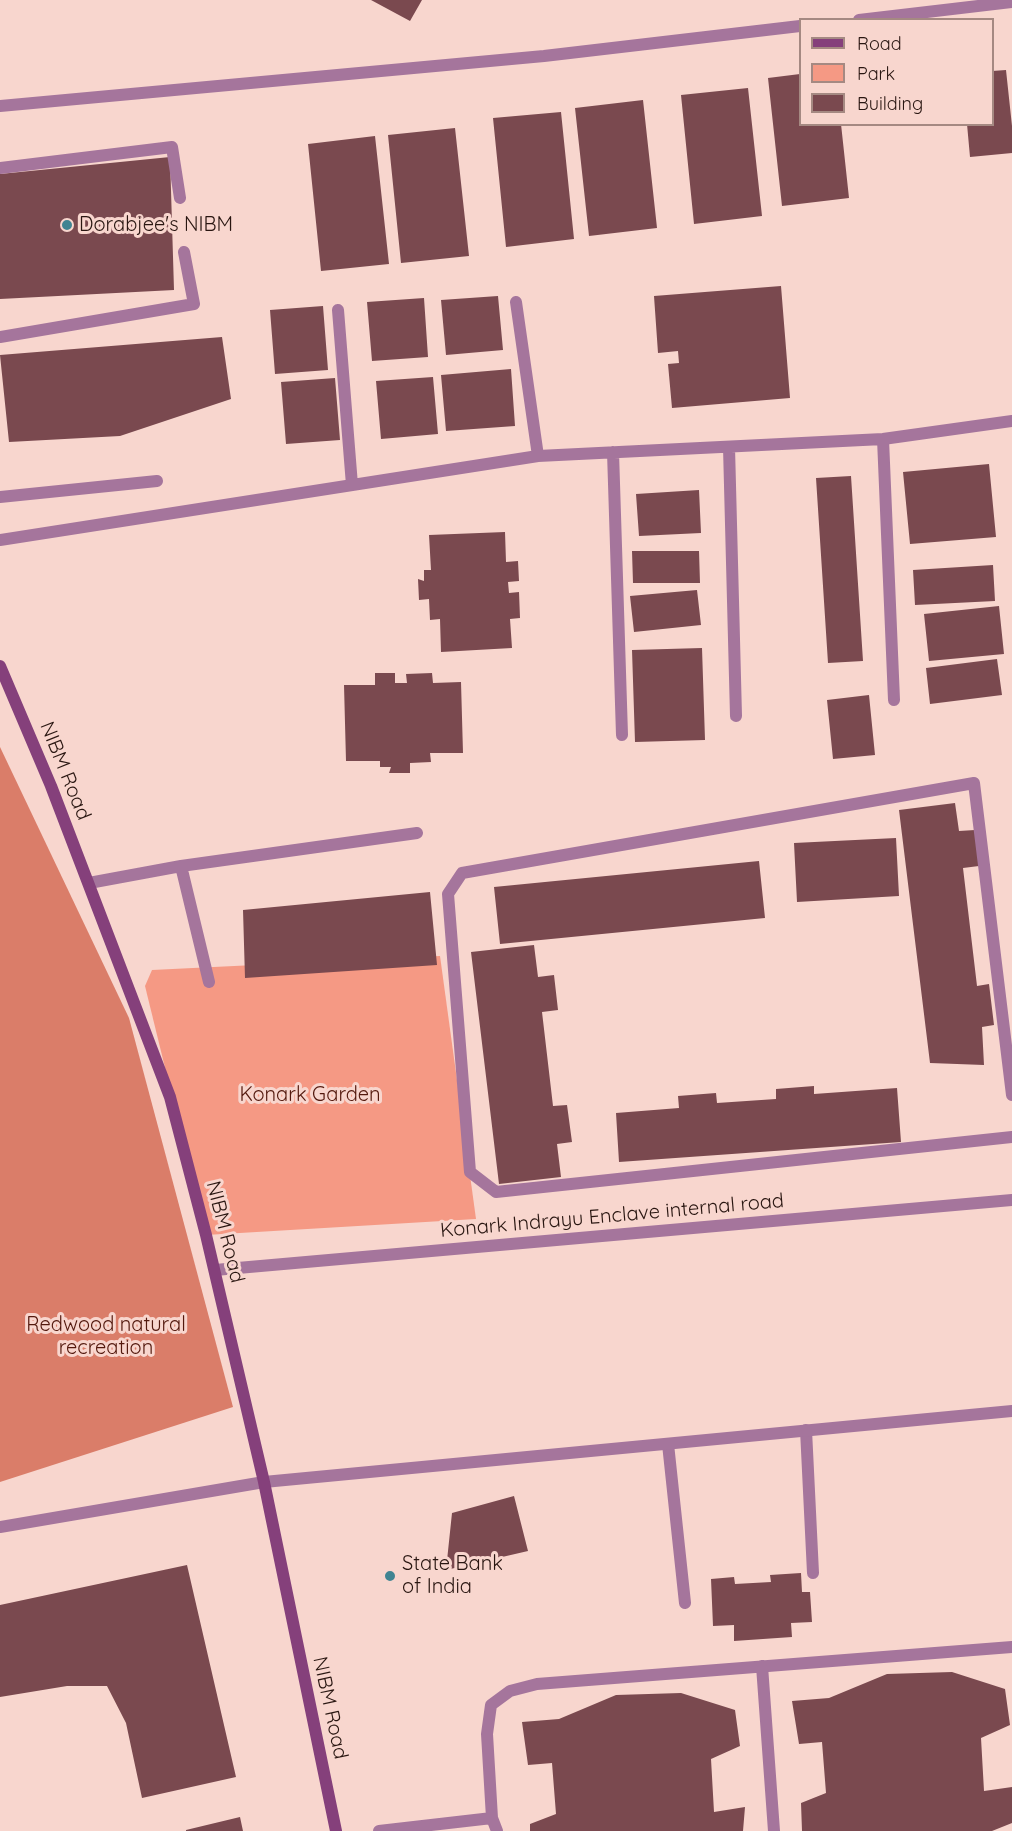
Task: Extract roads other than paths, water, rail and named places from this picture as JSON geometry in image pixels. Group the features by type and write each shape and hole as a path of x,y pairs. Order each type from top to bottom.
{"main road":[{"name":"NIBM Road","path":"0,666 51,786 170,1097 215,1270 264,1482 336,1831"}],"street":[{"path":"876,18 1012,2"},
{"path":"0,106 544,56 799,26"},
{"path":"0,168 172,147 180,198"},
{"path":"0,337 194,304 184,252"},
{"path":"516,302 538,456"},
{"path":"338,310 352,485"},
{"path":"0,540 538,456 883,439 1012,421"},
{"path":"883,439 894,700"},
{"path":"729,447 736,716"},
{"path":"613,452 622,735"},
{"path":"0,497 157,481"},
{"path":"1012,1095 974,783 462,873 448,894 470,1172 496,1192 1012,1137"},
{"path":"89,883 181,866 417,833"},
{"path":"181,866 209,982"},
{"name":"Konark Indrayu Enclave internal road","path":"215,1270 1012,1200"},
{"path":"0,1527 264,1482 1012,1411"},
{"path":"806,1430 813,1573"},
{"path":"668,1444 685,1603"},
{"path":"497,1831 492,1818 487,1734 491,1705 510,1691 537,1684 1012,1647"},
{"path":"762,1666 774,1831"},
{"path":"379,1831 492,1818"}],"place":[{"name":"Dorabjee's NIBM","path":"67,225"},
{"name":"State Bank of India","path":"390,1576"}],"park label":[{"name":"Konark Garden","path":"310,1095"},
{"name":"Redwood natural recreation","path":"106,1336"}]}
